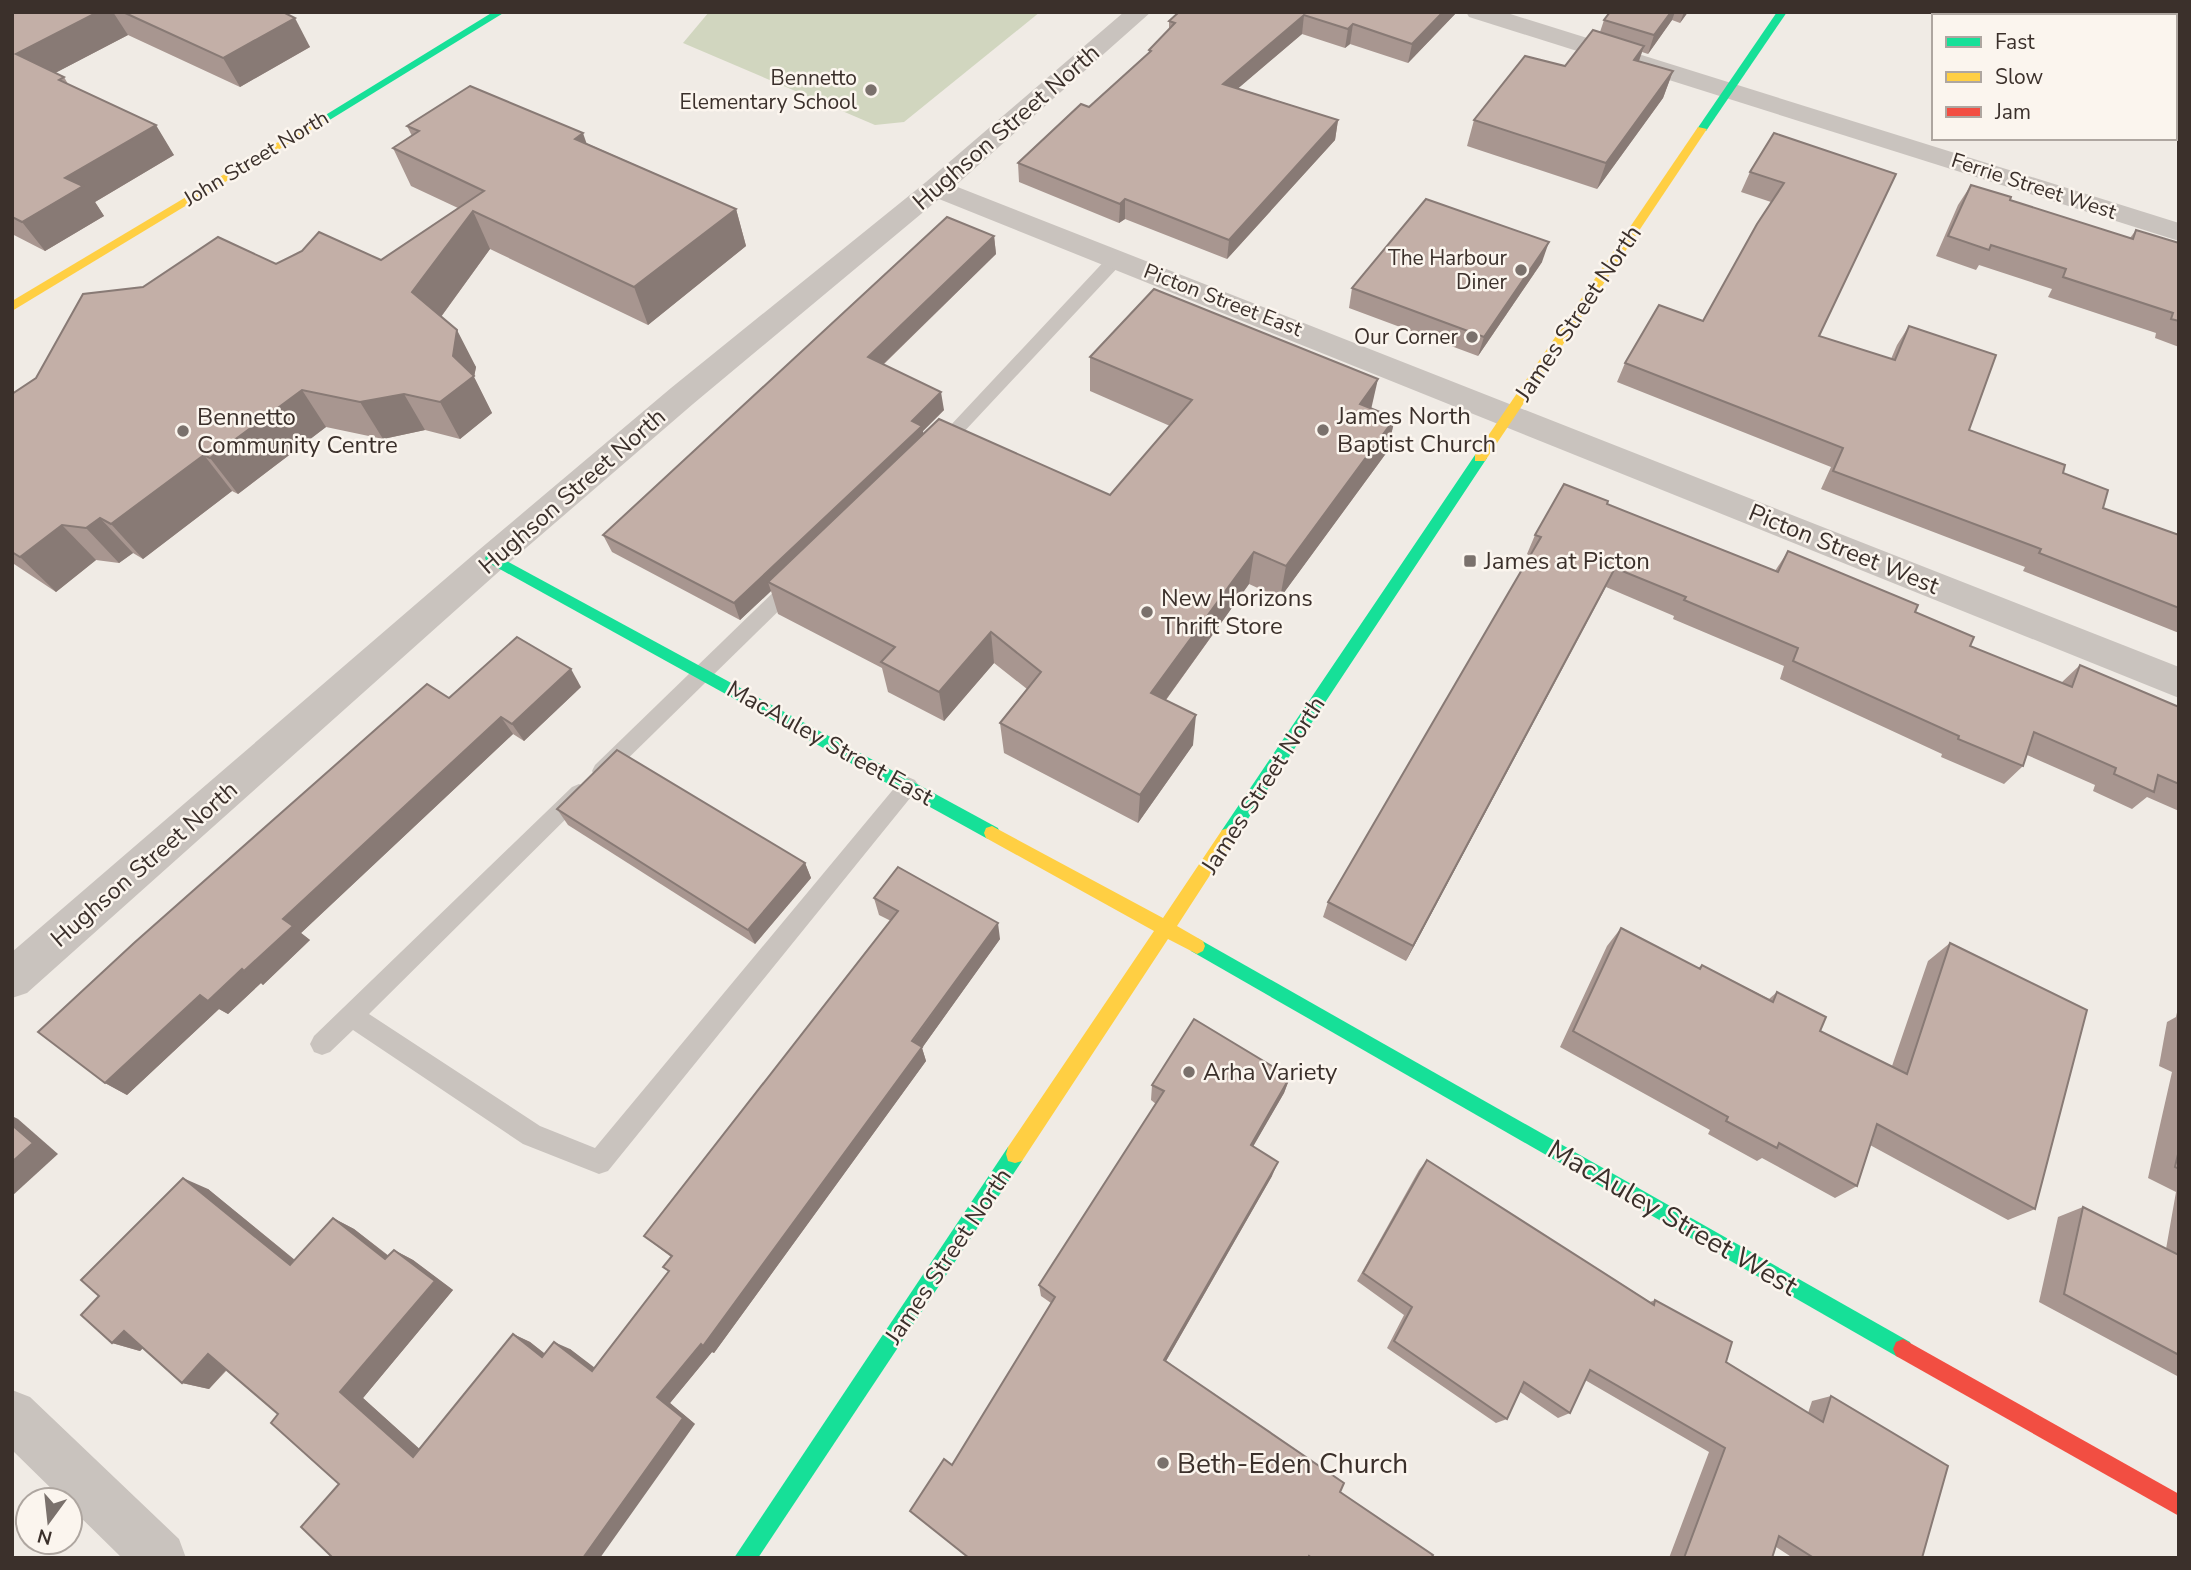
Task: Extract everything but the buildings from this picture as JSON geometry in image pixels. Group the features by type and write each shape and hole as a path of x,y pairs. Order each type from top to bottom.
{"main road":[{"name":"James Street North","path":"745,1558 1509,414 1782,12"},
{"name":"John Street North","path":"15,302 497,13"},
{"name":"MacAuley Street East","path":"492,558 1167,929"},
{"name":"MacAuley Street West","path":"1167,929 2179,1506"}],"street":[{"name":"Hughson Street North","path":"12,979 492,558 936,188 1139,12"},
{"name":"Ferrie Street West","path":"1478,12 2179,232"},
{"name":"Picton Street East","path":"936,188 1509,414"},
{"name":"Picton Street West","path":"1509,414 2179,683"},
{"path":"12,1415 160,1558"}],"lane":[{"path":"918,462 955,431 1116,258"},
{"path":"322,1044 803,575"},
{"path":"351,1015 532,1135 599,1163 908,786"}],"green space":[{"path":"709,12 1040,12 904,122 875,125 683,43"}],"traffic: fast":[{"path":"324,119 500,12"},
{"path":"1702,129 1782,12"},
{"path":"1228,835 1480,458"},
{"path":"492,558 992,833"},
{"path":"1197,946 1903,1349"},
{"path":"745,1558 1015,1154"}],"traffic: slow":[{"path":"12,307 324,119"},
{"path":"1480,458 1702,129"},
{"path":"992,833 1197,946"},
{"path":"1015,1154 1228,835"}],"traffic: jam":[{"path":"1903,1349 2179,1506"}],"place":[{"name":"Bennetto Elementary School","path":"871,90"},
{"name":"The Harbour Diner","path":"1521,270"},
{"name":"Our Corner","path":"1472,337"},
{"name":"James North Baptist Church","path":"1323,430"},
{"name":"Bennetto Community Centre","path":"183,431"},
{"name":"James at Picton","path":"1470,561"},
{"name":"New Horizons Thrift Store","path":"1147,612"},
{"name":"Arha Variety","path":"1189,1072"},
{"name":"Beth-Eden Church","path":"1163,1463"}]}
